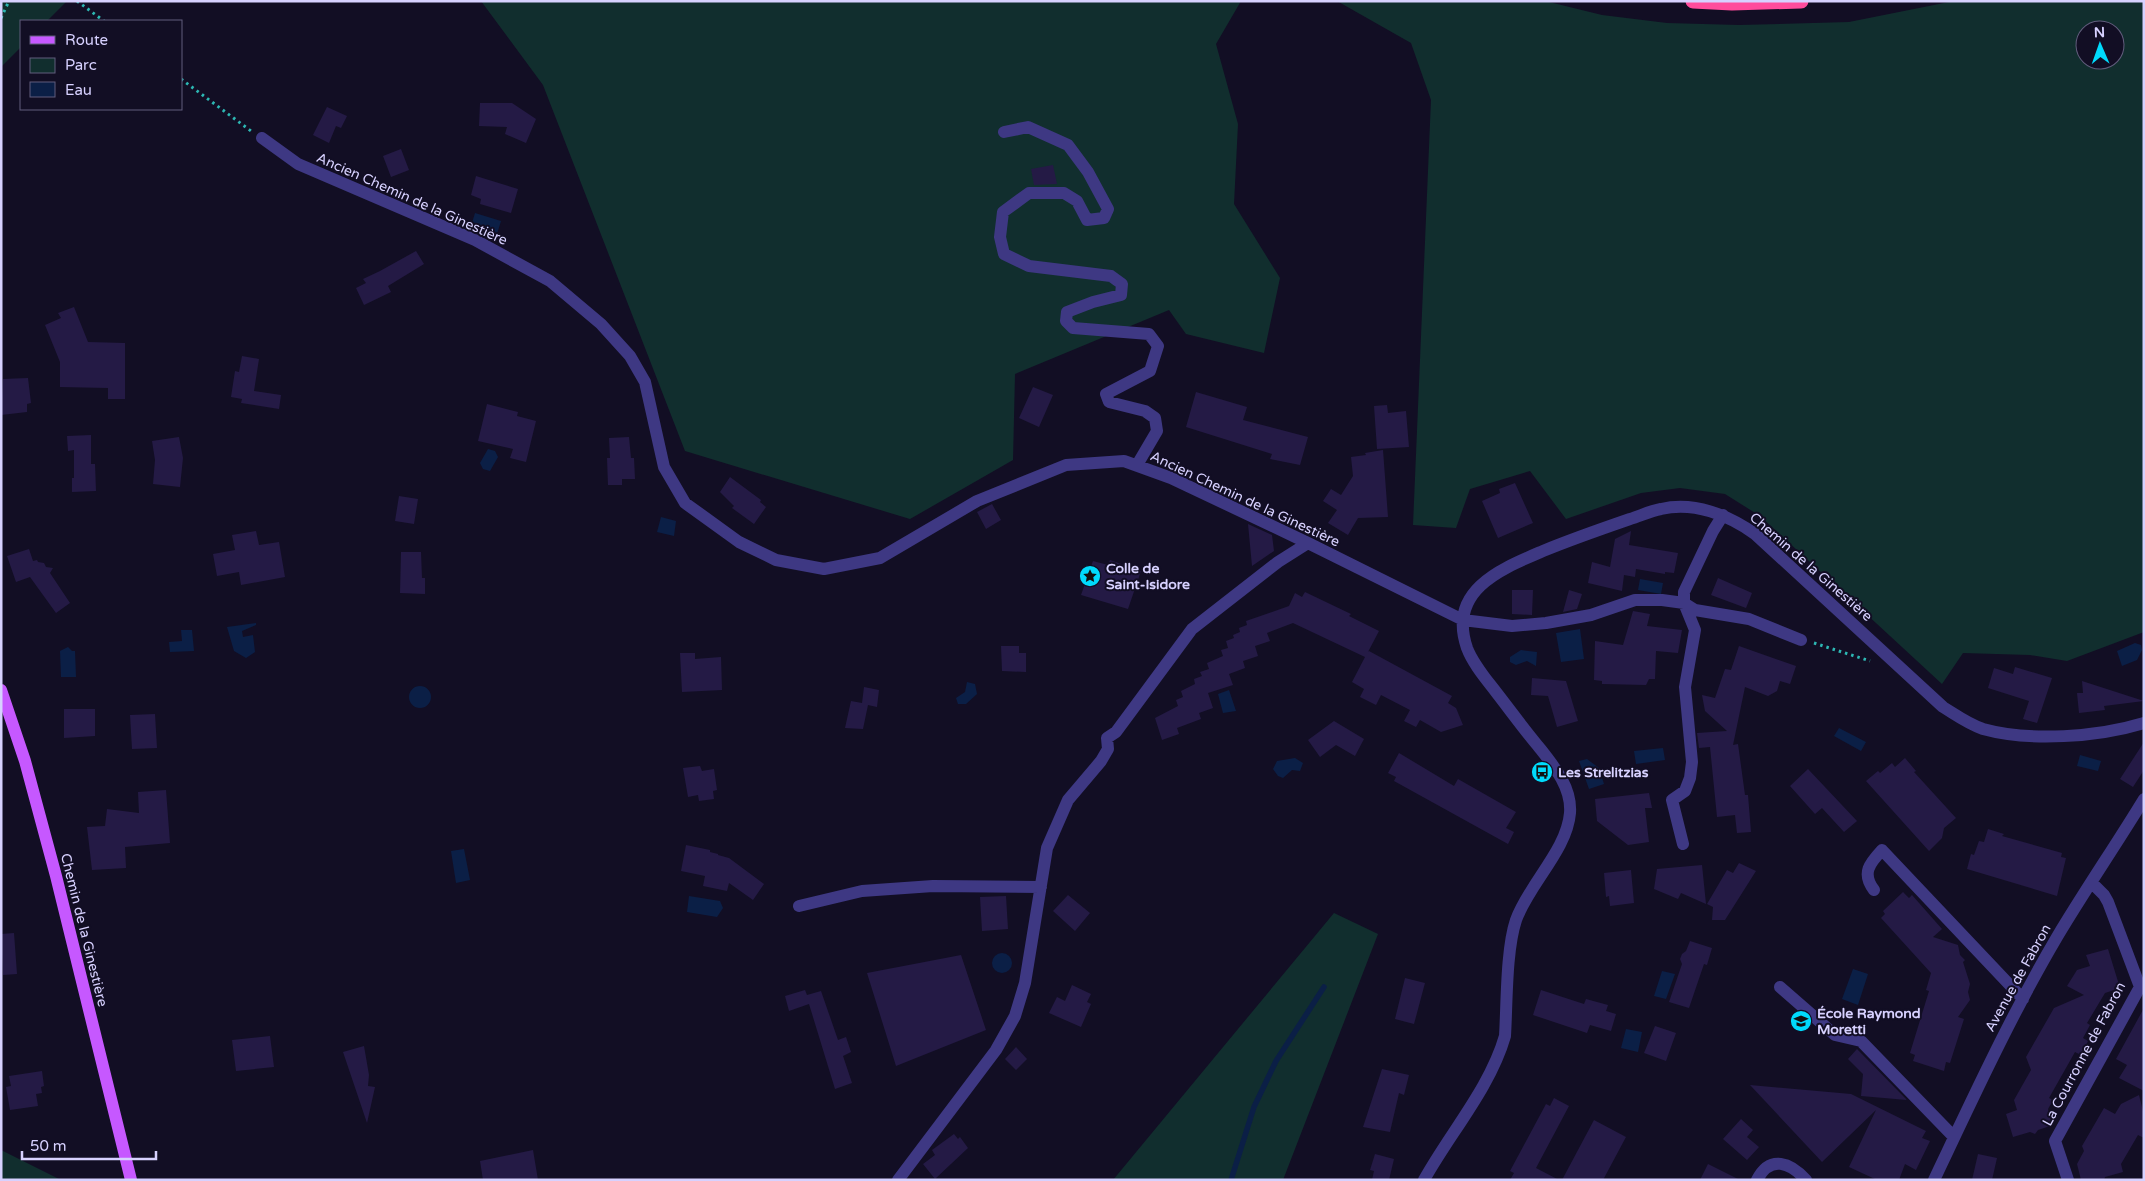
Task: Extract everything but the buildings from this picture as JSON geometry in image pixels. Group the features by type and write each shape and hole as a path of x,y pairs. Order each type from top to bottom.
{"highway":[{"path":"1693,1 1732,3 1801,1"}],"main road":[{"name":"Chemin de la Ginestière","path":"1,690 25,761 53,866 131,1180"}],"street":[{"path":"1004,132 1028,126 1068,145 1088,172 1108,209 1104,218 1087,220 1077,201 1064,193 1029,193 1004,212 1000,237 1004,254 1030,266 1111,276 1122,284 1121,296 1093,302 1067,312 1066,321 1073,328 1149,334 1158,346 1150,371 1106,394 1109,402 1145,411 1155,418 1157,431 1137,465"},
{"name":"Ancien Chemin de la Ginestière","path":"262,138 298,164 474,240 550,281 602,324 630,356 645,382 664,467 685,503 739,542 776,560 824,568 880,558 976,501 1066,464 1124,461 1171,478 1463,620 1512,626 1546,623 1591,615 1635,600 1662,600 1684,603 1696,610 1749,619 1801,640"},
{"name":"Chemin de la Ginestière","path":"1424,1180 1490,1074 1501,1050 1505,1036 1511,947 1516,921 1528,893 1560,843 1567,828 1570,813 1565,785 1480,671 1467,649 1463,620 1467,605 1475,590 1485,579 1501,569 1572,539 1662,508 1684,507 1723,515 1755,534 1943,707 1962,719 1982,728 2005,734 2035,736 2101,732 2144,724"},
{"path":"1683,844 1672,800 1685,791 1690,778 1692,762 1686,688 1695,630 1684,603 1684,592 1689,578 1723,515"},
{"path":"898,1180 996,1050 1015,1016 1025,983 1047,848 1068,800 1102,761 1108,749 1107,738 1116,732 1192,629 1278,562 1308,543"},
{"name":"Avenue de Fabron","path":"1934,1180 2023,999 2058,936 2144,799"},
{"path":"1874,890 1868,883 1867,873 1870,863 1882,850 2023,999"},
{"name":"La Courronne de Fabron","path":"2068,1180 2055,1141 2140,987 2104,895 2092,883"},
{"path":"799,906 862,891 933,886 1041,887"},
{"path":"1780,987 1835,1035 1861,1041 1954,1137"},
{"path":"1757,1180 1761,1172 1770,1166 1781,1164 1790,1166 1806,1180"}],"path":[{"path":"1,18 9,1"},
{"path":"77,1 103,20"},
{"path":"182,80 262,138"},
{"path":"1801,640 1873,662"}],"green space":[{"path":"1,1 67,1 48,20 20,20 20,48 1,67"},
{"path":"481,1 1241,1 1216,44 1238,124 1234,204 1280,278 1264,353 1186,334 1169,310 1015,374 1013,460 910,519 685,451 543,85"},
{"path":"1337,1 1545,1 1602,15 1667,23 1739,25 1849,22 1954,1 2144,1 2144,632 2067,661 2030,655 1963,653 1942,684 1760,516 1725,494 1680,488 1641,493 1566,519 1530,471 1470,489 1456,528 1413,525 1431,100 1411,43"},
{"path":"1334,913 1378,934 1283,1180 1113,1180"},
{"path":"1,1150 61,1180 1,1180"}],"water":[{"path":"475,213 501,221 497,234 471,226"},
{"path":"488,449 495,451 498,457 490,471 483,469 480,463"},
{"path":"661,517 676,521 674,536 657,532"},
{"path":"1640,579 1663,583 1661,594 1638,590"},
{"path":"256,623 256,625 242,631 243,637 253,635 255,652 246,658 234,651 227,627"},
{"path":"1580,629 1584,659 1561,662 1556,633"},
{"path":"181,630 192,630 194,651 170,652 169,642 182,641"},
{"path":"2135,643 2141,645 2142,650 2137,660 2122,666 2117,651"},
{"path":"68,647 75,651 76,677 61,677 60,651"},
{"path":"1521,650 1537,652 1536,666 1527,661 1516,665 1510,662 1510,657"},
{"path":"967,682 975,684 977,694 966,704 958,704 956,698 965,692"},
{"path":"420,686 428,689 431,697 428,705 420,708 412,705 409,697 412,689"},
{"path":"1229,690 1236,711 1223,713 1218,694"},
{"path":"1839,728 1866,742 1861,751 1834,736"},
{"path":"1663,748 1665,760 1636,764 1634,751"},
{"path":"2080,755 2101,761 2098,771 2077,766"},
{"path":"1295,758 1303,763 1300,771 1292,770 1283,778 1278,776 1273,769 1277,761"},
{"path":"1587,759 1599,768 1604,784 1589,789 1579,761"},
{"path":"464,849 470,880 456,883 451,851"},
{"path":"689,896 720,901 723,908 717,917 687,912"},
{"path":"1002,953 1009,956 1012,963 1009,970 1002,973 995,970 992,963 995,956"},
{"path":"1853,969 1868,974 1858,1005 1842,999"},
{"path":"1662,971 1675,974 1666,999 1654,996"},
{"path":"1626,1029 1642,1032 1638,1052 1621,1048"}],"waterway":[{"path":"1231,1180 1254,1107 1276,1061 1324,987"}],"place":[{"name":"Colle de Saint-Isidore","path":"1090,576"},
{"name":"Les Strelitzias","path":"1542,772"},
{"name":"École Raymond Moretti","path":"1801,1021"}]}
